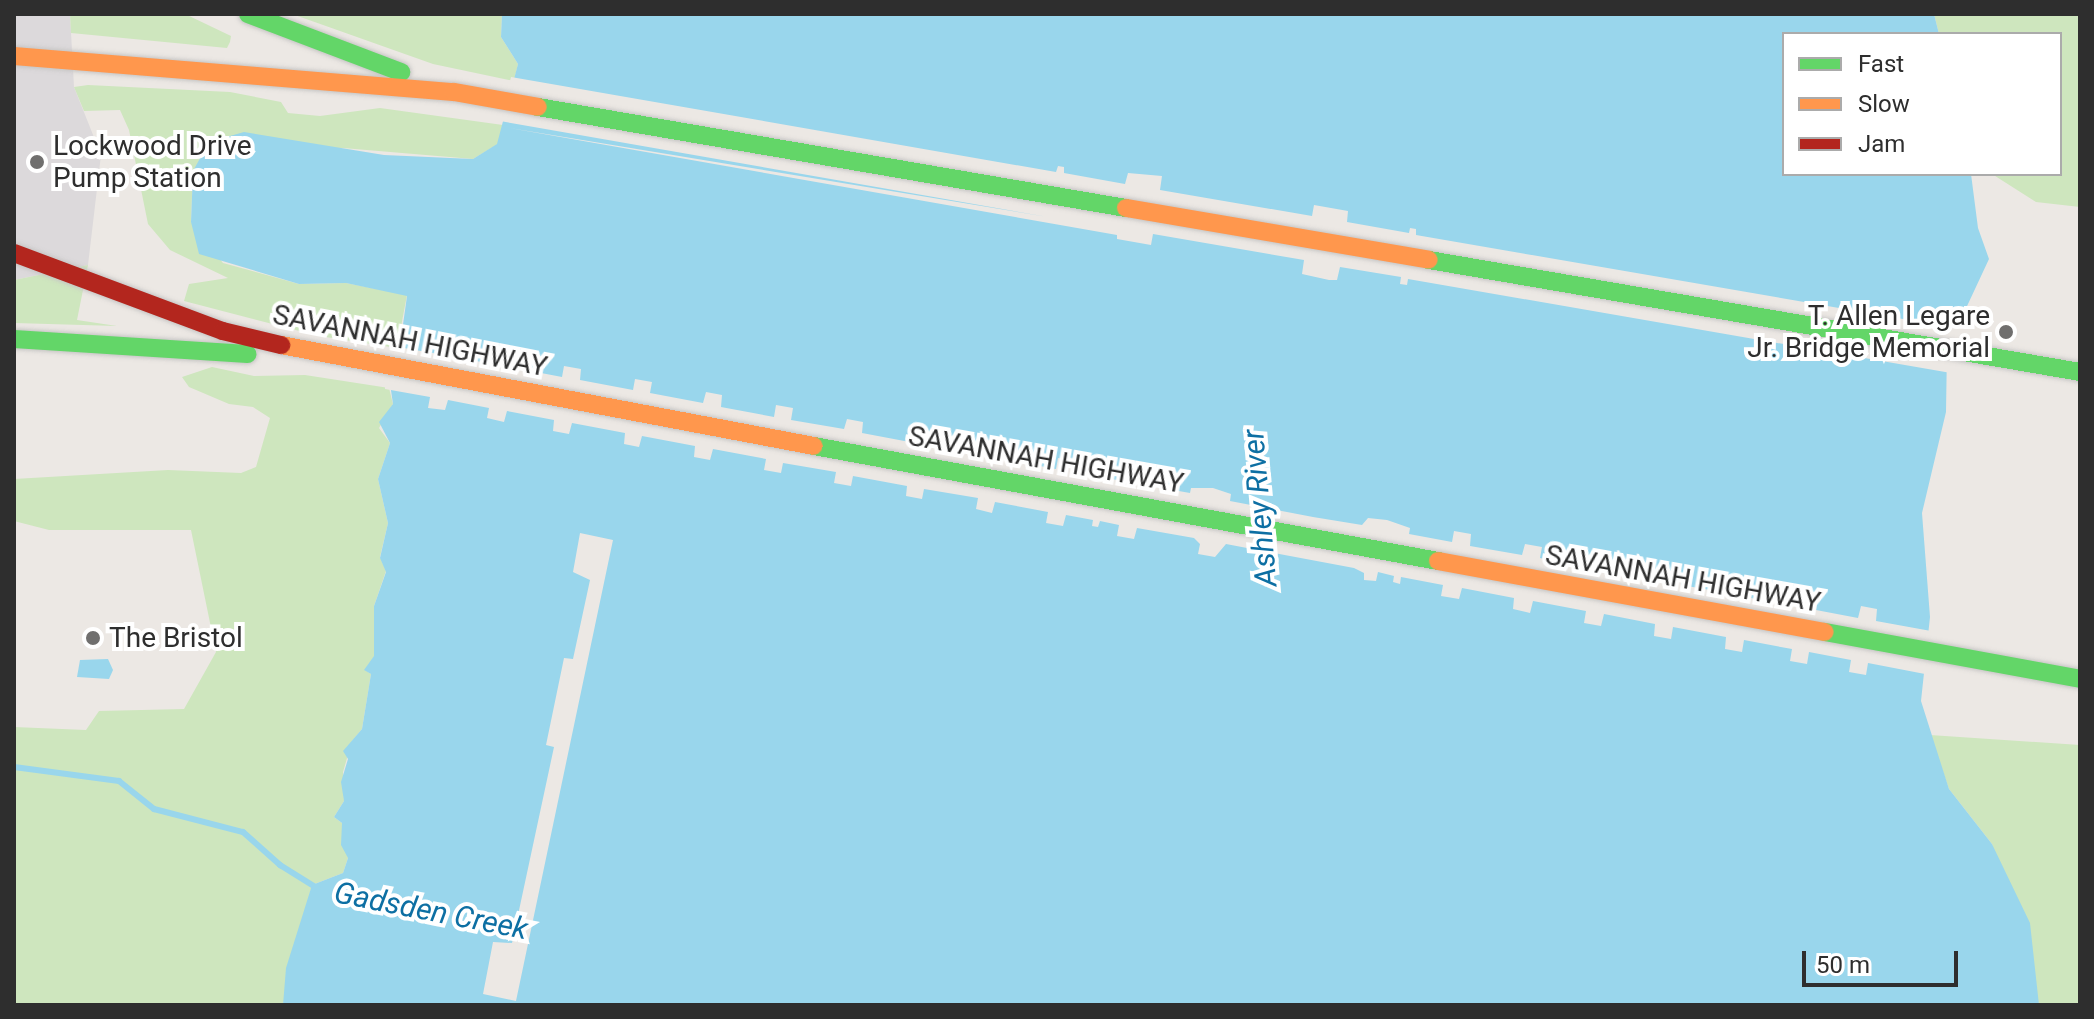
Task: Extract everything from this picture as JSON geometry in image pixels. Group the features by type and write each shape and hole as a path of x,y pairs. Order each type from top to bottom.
{"highway":[{"path":"248,14 462,93"},
{"path":"14,56 462,93 2080,372"},
{"name":"SAVANNAH HIGHWAY","path":"14,253 118,295 223,331 348,360 1958,659 2080,679"},
{"path":"14,339 348,360"}],"shaded area":[{"path":"14,14 70,14 74,87 101,155 88,265 14,280"}],"green space":[{"path":"70,14 185,14 231,36 227,48 71,33"},
{"path":"292,14 502,14 501,37 518,64 514,81 433,64"},
{"path":"1934,14 2080,14 2080,207 2036,202 1995,176 2062,176 2062,32 1938,32"},
{"path":"88,85 230,92 281,102 288,113 320,116 380,108 503,125 498,144 473,159 343,148 193,171 191,222 223,263 299,284 346,283 407,295 397,348 319,336 184,301 189,284 228,278 170,250 148,224 129,130 120,110 84,111 74,87"},
{"path":"88,265 77,320 117,326 14,323 14,280"},
{"path":"212,367 254,376 305,375 389,388 393,404 379,428 390,443 378,479 388,523 380,557 386,571 374,606 374,657 365,670 371,674 362,729 352,741 343,772 344,801 334,817 342,823 348,858 343,873 312,885 283,1005 14,1005 14,727 86,730 99,711 184,709 216,652 191,530 49,530 14,521 14,479 168,470 241,473 256,467 270,418 253,407 229,404 189,387 182,377"},
{"path":"1930,735 2080,745 2080,1005 2039,1005 1992,844 1949,789"}],"water":[{"name":"Ashley River","path":"502,14 1934,14 1938,32 1782,32 1782,176 1971,176 1978,228 1989,259 1947,349 1946,412 1922,513 1930,617 1921,701 1949,789 1992,844 2030,923 2039,1005 283,1005 286,968 312,885 343,873 348,858 341,845 342,823 334,817 344,801 341,782 348,759 343,751 362,729 371,674 364,670 374,656 374,606 386,572 380,558 388,523 378,479 390,443 379,422 393,404 388,370 401,339 407,296 346,283 299,284 199,254 191,222 193,171 209,142 244,132 384,155 473,159 497,144 518,64 501,37"},
{"path":"108,659 113,670 109,679 77,677 80,660"}],"pier":[{"path":"511,77 1056,172 1058,166 1064,167 1064,173 1125,184 1128,173 1162,176 1160,190 1312,216 1314,205 1348,211 1347,222 1409,233 1410,228 1416,229 1416,235 1961,329 1951,350 1951,373 1408,279 1407,285 1400,284 1401,277 1340,267 1337,280 1329,280 1302,274 1304,260 1153,234 1151,245 1117,239 1117,235 498,126 1048,217 500,121"},
{"path":"440,343 458,347 456,357 497,365 499,354 517,357 515,368 562,377 564,366 581,369 580,380 633,390 635,379 652,382 650,393 703,403 706,392 722,395 721,407 774,417 776,405 793,408 791,420 844,429 847,419 863,422 862,433 915,443 917,432 934,435 933,446 986,456 989,445 1005,448 1003,459 1056,469 1058,458 1075,461 1074,472 1100,477 1102,471 1108,472 1107,478 1127,482 1130,471 1146,474 1145,485 1190,493 1191,488 1213,488 1231,494 1230,501 1313,517 1362,525 1368,518 1387,520 1410,528 1409,534 1452,542 1454,531 1471,534 1470,546 1522,555 1525,544 1542,547 1540,558 1592,568 1595,557 1612,560 1611,572 1663,581 1666,570 1683,573 1681,585 1734,594 1736,583 1753,586 1751,598 1799,607 1801,595 1817,598 1816,610 1858,618 1861,606 1877,609 1876,621 1931,631 1925,674 1868,663 1866,675 1849,672 1851,660 1809,652 1807,664 1790,661 1792,649 1744,640 1742,652 1725,649 1726,637 1673,627 1671,639 1654,636 1655,624 1604,614 1601,626 1584,623 1586,611 1533,601 1530,613 1513,609 1514,598 1462,588 1459,599 1441,596 1443,585 1401,577 1400,584 1393,582 1394,576 1378,572 1376,581 1364,580 1364,573 1354,568 1226,544 1215,557 1198,554 1200,544 1194,538 1137,528 1134,539 1117,536 1119,525 1100,521 1098,527 1092,526 1093,520 1066,515 1063,526 1046,523 1048,512 995,502 992,513 976,509 978,498 924,489 922,499 906,496 907,486 853,476 851,486 834,483 836,472 783,463 781,473 764,470 766,459 713,449 710,460 694,457 695,446 642,436 639,447 624,444 625,433 572,423 569,434 553,431 554,420 507,411 504,422 487,418 489,408 448,400 445,410 428,408 430,397 385,389 384,369 393,346 438,354"},
{"path":"580,533 613,540 516,1001 483,994 493,942 512,943 554,747 546,745 564,658 573,659 590,580 573,572"}],"waterway":[{"name":"Gadsden Creek","path":"14,767 119,781 154,809 243,832 280,865 317,888"}],"traffic: fast":[{"path":"248,14 401,72"},
{"path":"538,107 1126,208"},
{"path":"1429,260 2080,372"},
{"path":"14,339 248,354"},
{"path":"814,446 1438,561"},
{"path":"1825,632 2080,679"}],"traffic: slow":[{"path":"14,56 454,92 538,107"},
{"path":"1126,208 1429,260"},
{"path":"281,345 814,446"},
{"path":"1438,561 1825,632"}],"traffic: jam":[{"path":"14,253 223,331 281,345"}],"place":[{"name":"Lockwood Drive Pump Station","path":"37,162"},
{"name":"T. Allen Legare Jr. Bridge Memorial","path":"2006,332"},
{"name":"The Bristol","path":"93,638"}]}
